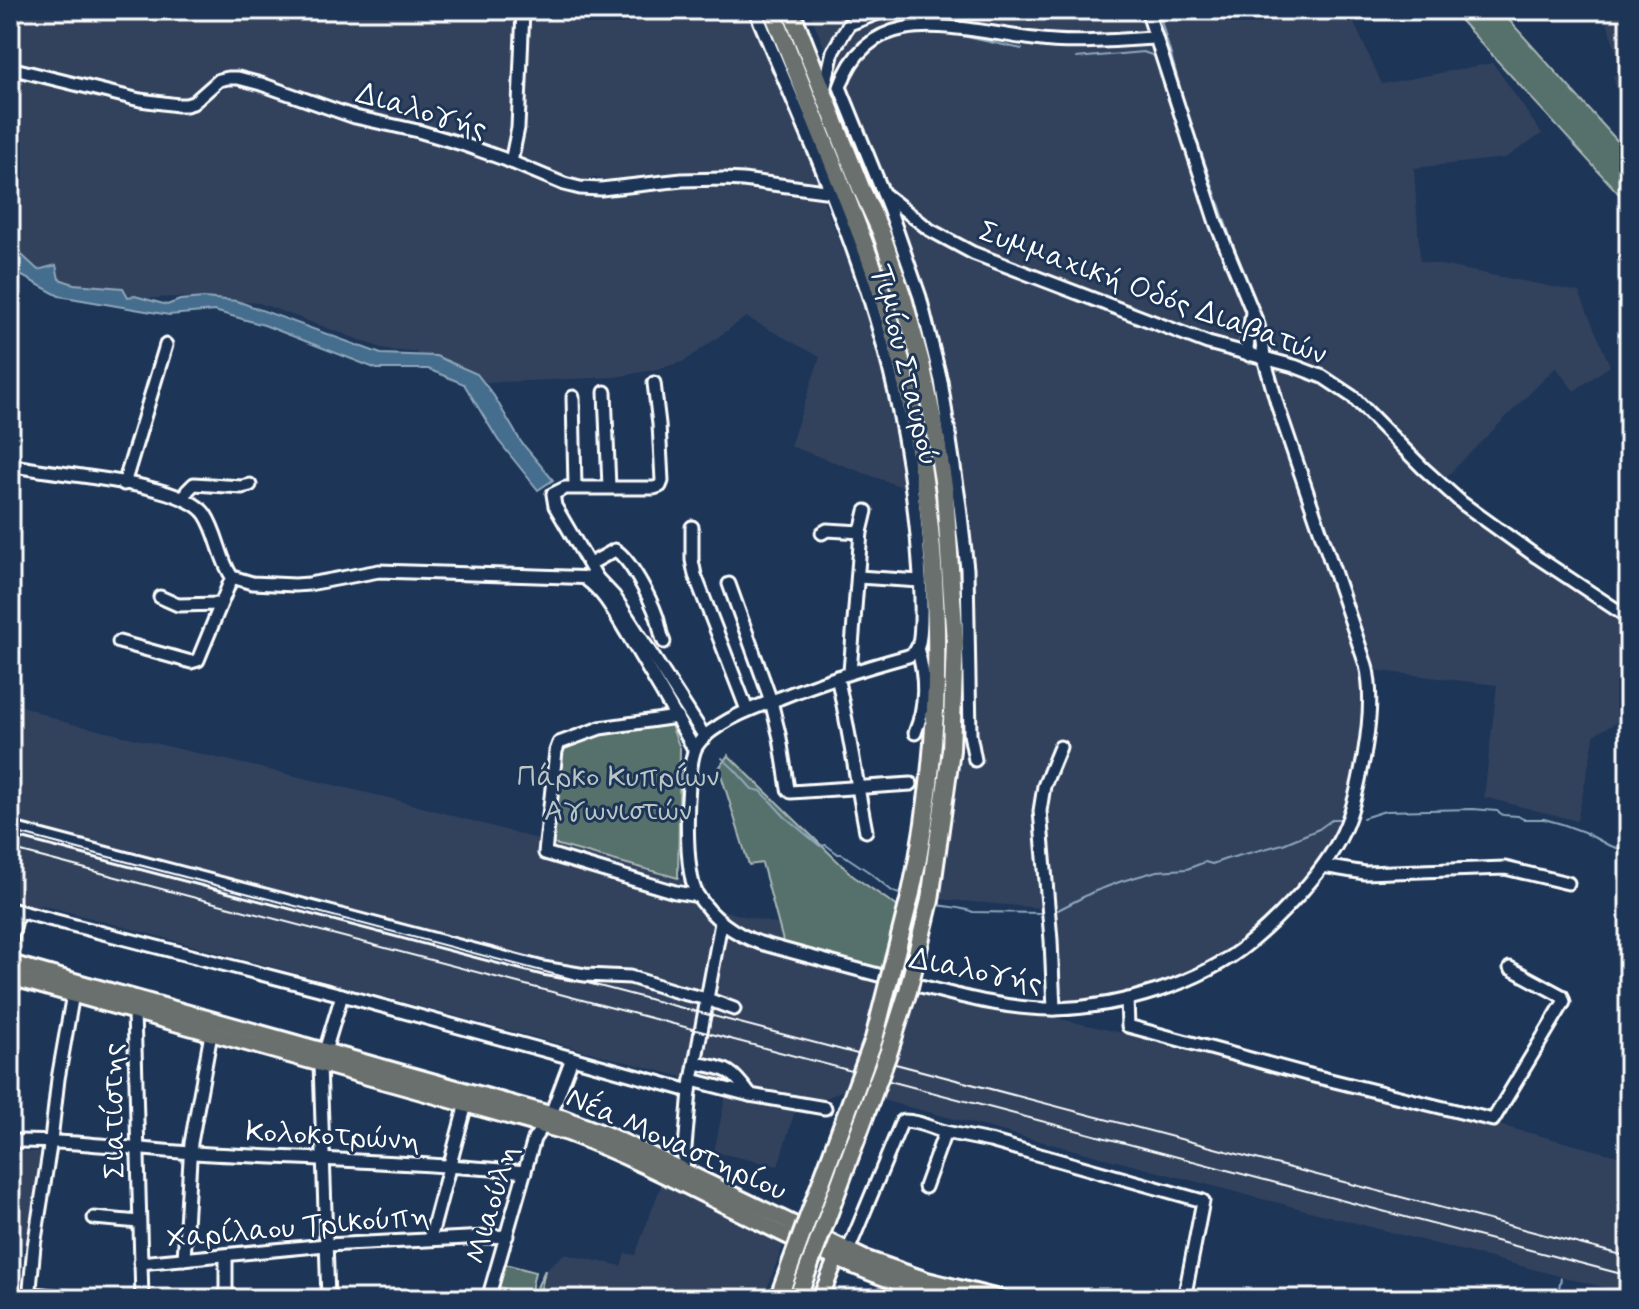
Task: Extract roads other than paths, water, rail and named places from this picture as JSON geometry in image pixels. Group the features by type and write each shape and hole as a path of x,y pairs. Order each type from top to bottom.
{"highway":[{"path":"772,10 854,215 888,313 911,408 926,492 934,581 935,682 930,774 916,867 874,1039 778,1299"},
{"path":"791,10 881,232 921,363 945,493 955,642 951,750 930,900 908,991 889,1051 797,1299"}],"main road":[{"path":"10,963 184,1019"},
{"path":"10,977 73,994 105,996"},
{"name":"Νέα Μοναστηρίου","path":"184,1019 608,1135 683,1170 876,1275 952,1299"},
{"name":"Νέα Μοναστηρίου","path":"184,1019 211,1034 323,1057 466,1104 547,1120 842,1255 1003,1299"},
{"path":"820,1299 842,1255"}],"street":[{"path":"10,18 16,10"},
{"path":"511,162 518,128 523,10"},
{"name":"Τιμίου Σταυρού","path":"755,10 832,192 876,319 897,400 918,539 917,648 922,667 923,705 915,733"},
{"path":"824,90 833,51 849,24 886,10"},
{"name":"Διαλογής","path":"721,923 760,943 1007,1006 1054,1009 1098,1005 1127,999 1189,978 1250,943 1282,913 1323,866 1343,833 1356,793 1365,747 1369,677 1278,407 1258,325 1216,223 1147,10"},
{"path":"975,760 970,734 967,569 945,405 920,297 840,87 850,56 874,30 904,17 928,17 1031,39 1065,43 1156,38"},
{"name":"Διαλογής","path":"10,68 140,100 182,106 193,103 218,81 238,78 355,117 418,131 511,162 564,184 586,189 723,179 832,192"},
{"name":"Συμμαχική Οδός Διαβατών","path":"882,192 930,230 973,253 1208,343 1316,373 1342,388 1462,503 1629,618"},
{"path":"1249,355 1247,348 1252,312"},
{"path":"124,484 166,345"},
{"path":"654,383 659,424 660,486 575,487 558,491 553,494 553,499 597,578 614,596 705,737"},
{"path":"605,392 609,487"},
{"path":"573,397 575,487"},
{"path":"10,465 171,494 198,506 204,514 232,577 199,659 195,662 119,642"},
{"path":"185,499 187,491 194,484 250,485"},
{"path":"850,672 861,532 866,511"},
{"path":"692,527 695,575 747,710"},
{"path":"822,533 827,530 861,532"},
{"path":"590,564 615,550 621,553 656,614 664,642"},
{"path":"232,577 252,583 295,585 379,571 597,578"},
{"path":"583,577 603,597 694,749 688,851 690,875 698,896 721,923 691,1086 683,1170"},
{"path":"858,577 920,581"},
{"path":"729,584 771,701 788,789 791,792 911,784"},
{"path":"160,597 178,605 220,604"},
{"path":"694,749 722,723 747,710 850,672 908,656 917,648"},
{"path":"837,677 866,831"},
{"path":"677,717 600,728 559,743 545,853 698,896"},
{"path":"1054,1009 1040,811 1044,786 1060,747"},
{"path":"10,828 543,968 585,975 630,977 734,1009"},
{"path":"1323,866 1365,873 1505,868 1568,883"},
{"path":"10,945 14,910 572,1058 691,1086 825,1108"},
{"path":"1127,999 1128,1026 1493,1120 1564,1002 1562,996 1510,968"},
{"path":"29,1296 58,1079 73,994"},
{"path":"328,1299 323,1057 342,995"},
{"name":"Σιατίστης","path":"136,1005 142,1299"},
{"path":"184,1259 191,1153 211,1034"},
{"name":"Μιαούλη","path":"488,1299 534,1139 547,1120 572,1058"},
{"path":"695,1063 730,1071 750,1095"},
{"path":"430,1239 466,1104"},
{"path":"842,1255 902,1121 908,1120 1203,1201 1184,1299"},
{"path":"925,1187 945,1132"},
{"name":"Κολοκοτρώνη","path":"10,1141 51,1140 191,1153 449,1165 525,1172"},
{"name":"Σιατίστης","path":"94,1218 139,1222"},
{"name":"Χαρίλαου Τρικούπη","path":"140,1263 326,1245 507,1236"},
{"path":"226,1255 226,1299"},
{"path":"10,1292 87,1299"}],"waterway":[{"path":"1158,10 1189,118"},
{"path":"944,32 1022,49"},
{"path":"866,55 887,40"},
{"path":"1076,58 1143,52 1155,56"},
{"path":"1167,97 1204,205"},
{"path":"1194,131 1240,265"},
{"path":"722,758 752,789 761,791 785,817 820,846 826,845 842,854 892,891 904,896"},
{"path":"1363,818 1385,811 1497,811 1503,815 1562,824 1629,852"},
{"path":"1058,910 1122,881 1157,871 1187,869 1205,862 1212,864 1283,844 1319,829 1333,819 1342,819"},
{"path":"937,905 973,912 1043,913"},
{"path":"1557,1299 1561,1278"}],"railway":[{"path":"10,831 1629,1257"},
{"path":"10,849 1629,1276"}],"park label":[{"name":"Πάρκο Κυπρίων Αγωνιστών","path":"618,793"}]}
